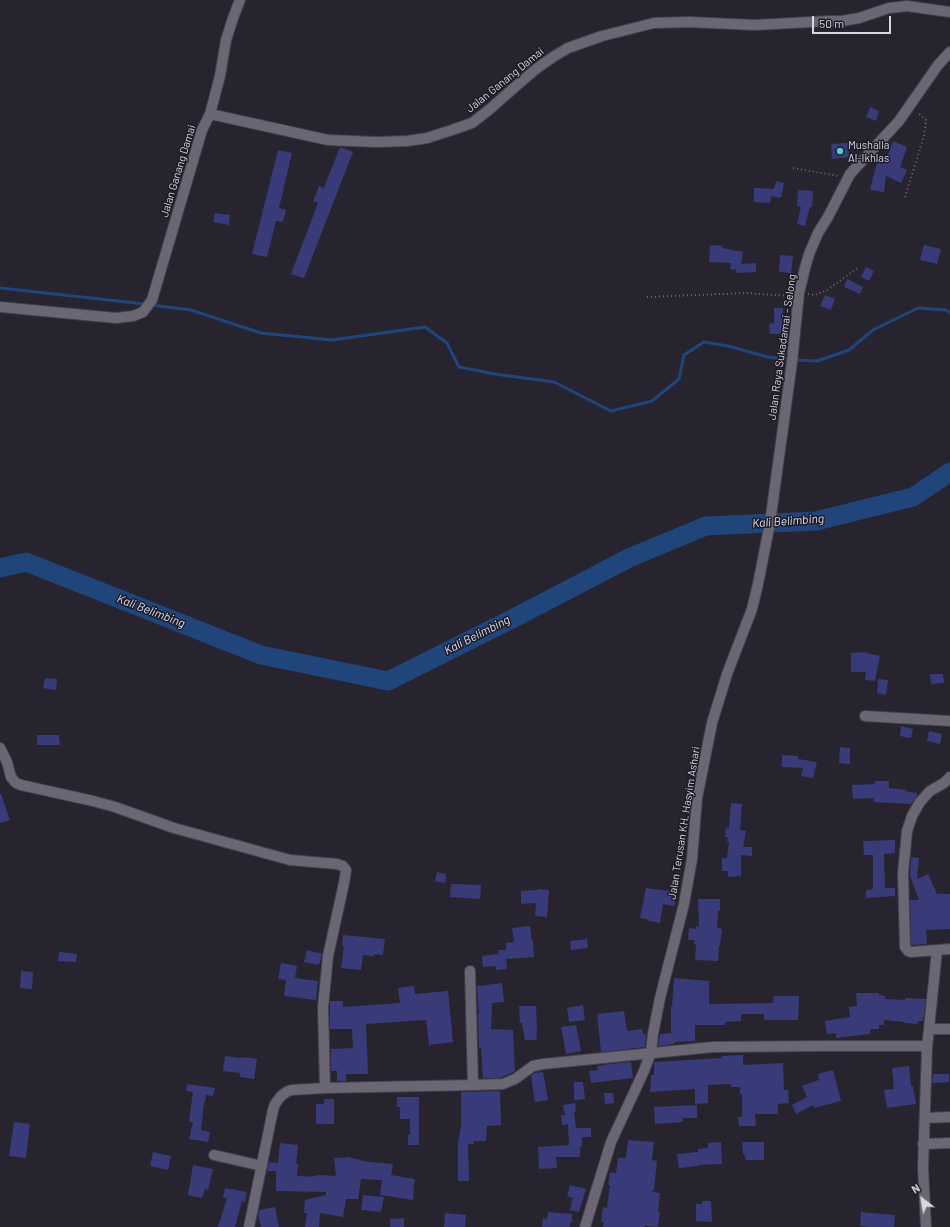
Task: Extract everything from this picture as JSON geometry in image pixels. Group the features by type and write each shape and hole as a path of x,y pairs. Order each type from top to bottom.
{"street":[{"path":"210,114 220,76 226,40 240,0"},
{"name":"Jalan Ganang Damai","path":"0,307 116,318 133,316 143,312 152,300 202,130 210,114 328,140 377,142 406,141 427,138 472,123 536,69 568,48 602,36 654,23 689,22 755,25 842,21 859,18 889,8 906,6 950,12"},
{"name":"Jalan Raya Sukadamai - Selong","path":"770,527 792,362 799,295 802,277 809,254 818,232 828,217 847,178 899,121 938,65 950,52"},
{"name":"Jalan Terusan KH. Hasyim Ashari","path":"584,1227 611,1142 644,1071 650,1052 656,1019 684,904 692,859 697,798 712,723 726,674 752,609 770,527"},
{"path":"865,716 950,720"},
{"path":"0,748 7,762 10,777 16,783 21,785 108,805 174,828 290,860 337,864 343,866 346,870 344,883 328,956 324,1007 325,1088"},
{"path":"950,777 944,783 930,791 920,802 912,816 907,831 903,873 905,947 911,952 950,948"},
{"path":"926,1227 922,1168 927,1048 937,950"},
{"path":"470,971 473,1085"},
{"path":"929,1029 950,1029"},
{"path":"248,1227 275,1104 280,1096 292,1090 473,1085 508,1082 537,1065 650,1052 713,1047 922,1046 927,1048"},
{"path":"924,1118 950,1117"},
{"path":"923,1144 950,1143"},
{"path":"214,1155 262,1166"}],"path":[{"path":"905,197 924,136 926,120 911,105"},
{"path":"793,168 847,178"},
{"path":"647,297 746,293 815,295 827,290 859,267"}],"building":[{"path":"870,107 879,111 876,121 866,117"},
{"path":"893,141 907,147 900,167 907,170 901,183 886,176 884,192 870,190 878,159 885,162"},
{"name":"Mushalla Al-Ikhlas","path":"848,143 849,157 832,159 831,144"},
{"path":"340,147 353,152 304,278 291,274 318,203 313,201 319,186 324,188"},
{"path":"278,150 292,153 279,208 286,210 283,222 276,221 267,257 252,254"},
{"path":"776,181 784,183 781,198 771,196 770,203 754,202 754,188 774,189"},
{"path":"798,190 813,191 812,207 810,207 805,226 797,224 801,207 797,206"},
{"path":"215,213 230,215 229,225 213,222"},
{"path":"710,245 723,246 722,248 743,252 741,264 756,263 756,272 736,273 736,270 730,269 731,263 709,262"},
{"path":"924,245 941,249 937,264 920,260"},
{"path":"780,255 793,256 791,273 779,272"},
{"path":"866,267 874,271 869,281 861,277"},
{"path":"847,279 863,287 860,294 844,287"},
{"path":"825,295 835,299 831,310 820,306"},
{"path":"774,308 783,308 782,323 787,323 787,334 770,334 769,324 774,323"},
{"path":"866,652 880,656 875,681 865,680 866,672 851,672 851,653"},
{"path":"930,674 943,674 944,683 931,684"},
{"path":"45,678 57,679 56,690 43,688"},
{"path":"878,679 888,680 886,695 877,693"},
{"path":"901,726 913,729 911,738 900,736"},
{"path":"929,731 942,734 940,744 927,741"},
{"path":"37,735 59,735 60,745 37,745"},
{"path":"840,747 850,748 850,764 839,763"},
{"path":"782,755 798,756 798,759 817,762 813,778 801,776 803,768 782,767"},
{"path":"875,781 889,781 889,788 917,793 917,796 911,804 874,802 874,798 853,799 852,785 875,784"},
{"path":"0,794 10,820 0,823"},
{"path":"731,803 742,804 740,830 746,831 743,847 752,847 752,856 741,855 741,876 728,877 728,871 722,871 722,858 727,858 729,842 727,842 728,837 725,837 726,828 729,829"},
{"path":"895,840 895,853 884,854 885,888 895,888 895,896 866,898 866,890 873,889 873,855 864,855 863,841"},
{"path":"911,857 919,858 917,879 928,874 937,894 950,894 950,929 926,930 927,944 911,945 910,900 919,900 910,876"},
{"path":"437,872 446,874 445,883 435,881"},
{"path":"451,884 481,885 480,899 450,897"},
{"path":"646,888 677,892 674,906 663,904 660,923 640,918"},
{"path":"538,889 549,890 547,917 535,916 536,903 521,904 521,891"},
{"path":"698,899 720,899 720,911 718,911 717,928 722,929 718,961 695,960 695,940 688,940 689,928 696,929 696,926 699,927"},
{"path":"530,926 534,957 506,959 507,969 496,970 496,966 483,967 482,956 499,954 498,950 506,950 506,943 514,942 512,928"},
{"path":"343,935 385,939 383,955 363,955 361,970 341,968 344,946 342,946"},
{"path":"587,939 588,948 571,950 570,941"},
{"path":"307,950 322,954 319,965 304,962"},
{"path":"59,952 77,954 76,962 58,961"},
{"path":"281,963 297,966 295,978 318,981 316,1000 284,996 286,980 278,979"},
{"path":"21,971 33,972 32,989 20,988"},
{"path":"674,978 709,981 709,1004 773,1003 774,996 799,996 798,1020 764,1020 764,1014 741,1014 741,1021 725,1022 725,1025 695,1025 695,1041 674,1042 674,1044 658,1046 660,1034 671,1033 671,1006"},
{"path":"502,983 504,1002 492,1003 491,1029 513,1030 515,1071 500,1078 483,1078 481,1048 479,1048 477,986"},
{"path":"414,986 415,994 448,991 453,1042 429,1045 426,1020 366,1024 368,1074 346,1074 346,1081 337,1081 337,1071 331,1071 331,1049 353,1048 352,1029 330,1029 330,1001 343,1001 343,1007 400,1003 398,988"},
{"path":"856,993 879,993 879,995 885,996 885,999 926,999 923,1021 918,1021 917,1024 884,1020 884,1025 879,1025 879,1029 870,1029 870,1034 836,1038 836,1033 827,1034 825,1021 850,1017 849,1007 857,1006"},
{"path":"583,1005 585,1020 569,1022 567,1008"},
{"path":"519,1006 536,1006 537,1040 525,1040 522,1023 520,1023"},
{"path":"624,1011 627,1031 642,1029 643,1034 646,1034 645,1047 601,1052 597,1014"},
{"path":"576,1025 581,1051 566,1054 561,1027"},
{"path":"743,1055 743,1065 783,1063 784,1090 788,1090 789,1103 778,1104 778,1114 755,1114 756,1126 739,1126 738,1117 742,1117 742,1094 740,1094 740,1087 731,1087 731,1084 708,1085 708,1103 695,1104 695,1089 650,1092 651,1075 654,1075 654,1062 722,1058 722,1056"},
{"path":"225,1056 257,1059 254,1079 240,1077 240,1073 223,1071"},
{"path":"631,1062 633,1078 591,1083 589,1071 598,1070 597,1066"},
{"path":"909,1066 911,1086 913,1086 916,1104 887,1108 884,1090 894,1089 892,1068"},
{"path":"833,1070 841,1101 814,1108 813,1105 796,1114 792,1105 807,1097 802,1086 819,1080 818,1074"},
{"path":"543,1072 548,1100 535,1102 531,1076 534,1073"},
{"path":"933,1074 949,1074 949,1082 932,1083"},
{"path":"574,1082 583,1082 585,1099 574,1100"},
{"path":"187,1084 215,1088 213,1096 206,1095 204,1102 201,1130 210,1132 208,1142 189,1139 193,1122 189,1122 193,1092 186,1091"},
{"path":"500,1091 501,1125 487,1126 486,1141 474,1141 474,1144 468,1144 469,1181 458,1181 458,1142 461,1127 461,1092"},
{"path":"604,1093 613,1093 614,1103 605,1104"},
{"path":"397,1097 419,1097 419,1145 408,1145 408,1135 410,1135 410,1119 400,1119 400,1107 397,1107"},
{"path":"324,1099 334,1099 334,1124 316,1124 316,1104 324,1104"},
{"path":"575,1103 576,1111 574,1112 576,1128 591,1128 591,1137 582,1137 580,1157 556,1157 557,1168 539,1169 538,1147 569,1145 568,1124 562,1125 561,1115 565,1115 563,1105"},
{"path":"697,1105 697,1118 683,1118 683,1122 655,1124 654,1107"},
{"path":"14,1122 30,1124 26,1158 9,1156"},
{"path":"628,1140 654,1142 652,1160 657,1161 654,1189 652,1192 660,1193 658,1227 603,1227 604,1222 601,1222 603,1207 607,1208 610,1172 616,1173 618,1158 626,1158"},
{"path":"721,1142 722,1164 698,1165 679,1168 677,1154 698,1152 698,1149 708,1148 708,1143"},
{"path":"742,1142 764,1142 764,1160 746,1160 743,1154"},
{"path":"280,1143 298,1145 296,1164 298,1164 297,1176 336,1176 334,1158 351,1157 369,1162 393,1164 391,1175 415,1179 413,1200 380,1195 382,1180 361,1179 358,1199 346,1199 343,1217 320,1213 319,1227 305,1227 307,1213 304,1213 305,1200 326,1195 326,1192 276,1191 276,1171 267,1171 269,1162 278,1163"},
{"path":"153,1152 171,1156 168,1170 150,1166"},
{"path":"193,1165 213,1169 208,1190 205,1189 202,1198 188,1195"},
{"path":"570,1185 586,1189 579,1212 570,1210 573,1198 567,1196"},
{"path":"225,1188 247,1192 245,1202 242,1201 235,1227 218,1227 227,1198 223,1198"},
{"path":"363,1195 384,1197 381,1212 361,1210"},
{"path":"702,1201 711,1201 712,1222 696,1221 696,1204 702,1204"},
{"path":"275,1207 279,1227 261,1227 258,1215 259,1210"},
{"path":"548,1212 572,1214 572,1223 570,1222 570,1227 542,1227 543,1218 547,1219"},
{"path":"861,1212 895,1215 894,1227 860,1226"},
{"path":"445,1213 466,1215 465,1227 444,1227"},
{"path":"404,1218 404,1227 390,1227 390,1219"}],"waterway":[{"path":"0,288 145,304"},
{"path":"151,305 191,310 261,333 332,340 425,327 447,343 459,367 495,374 554,382 611,411 652,401 679,379 684,355 704,342 728,346 768,357 817,361 849,350 873,330 918,308 946,310 950,313"},
{"name":"Kali Belimbing","path":"0,568 26,562 261,655 388,681 631,557 706,526 816,521 913,497 950,472"}],"place":[{"name":"Mushalla Al-Ikhlas","path":"840,151"}]}
